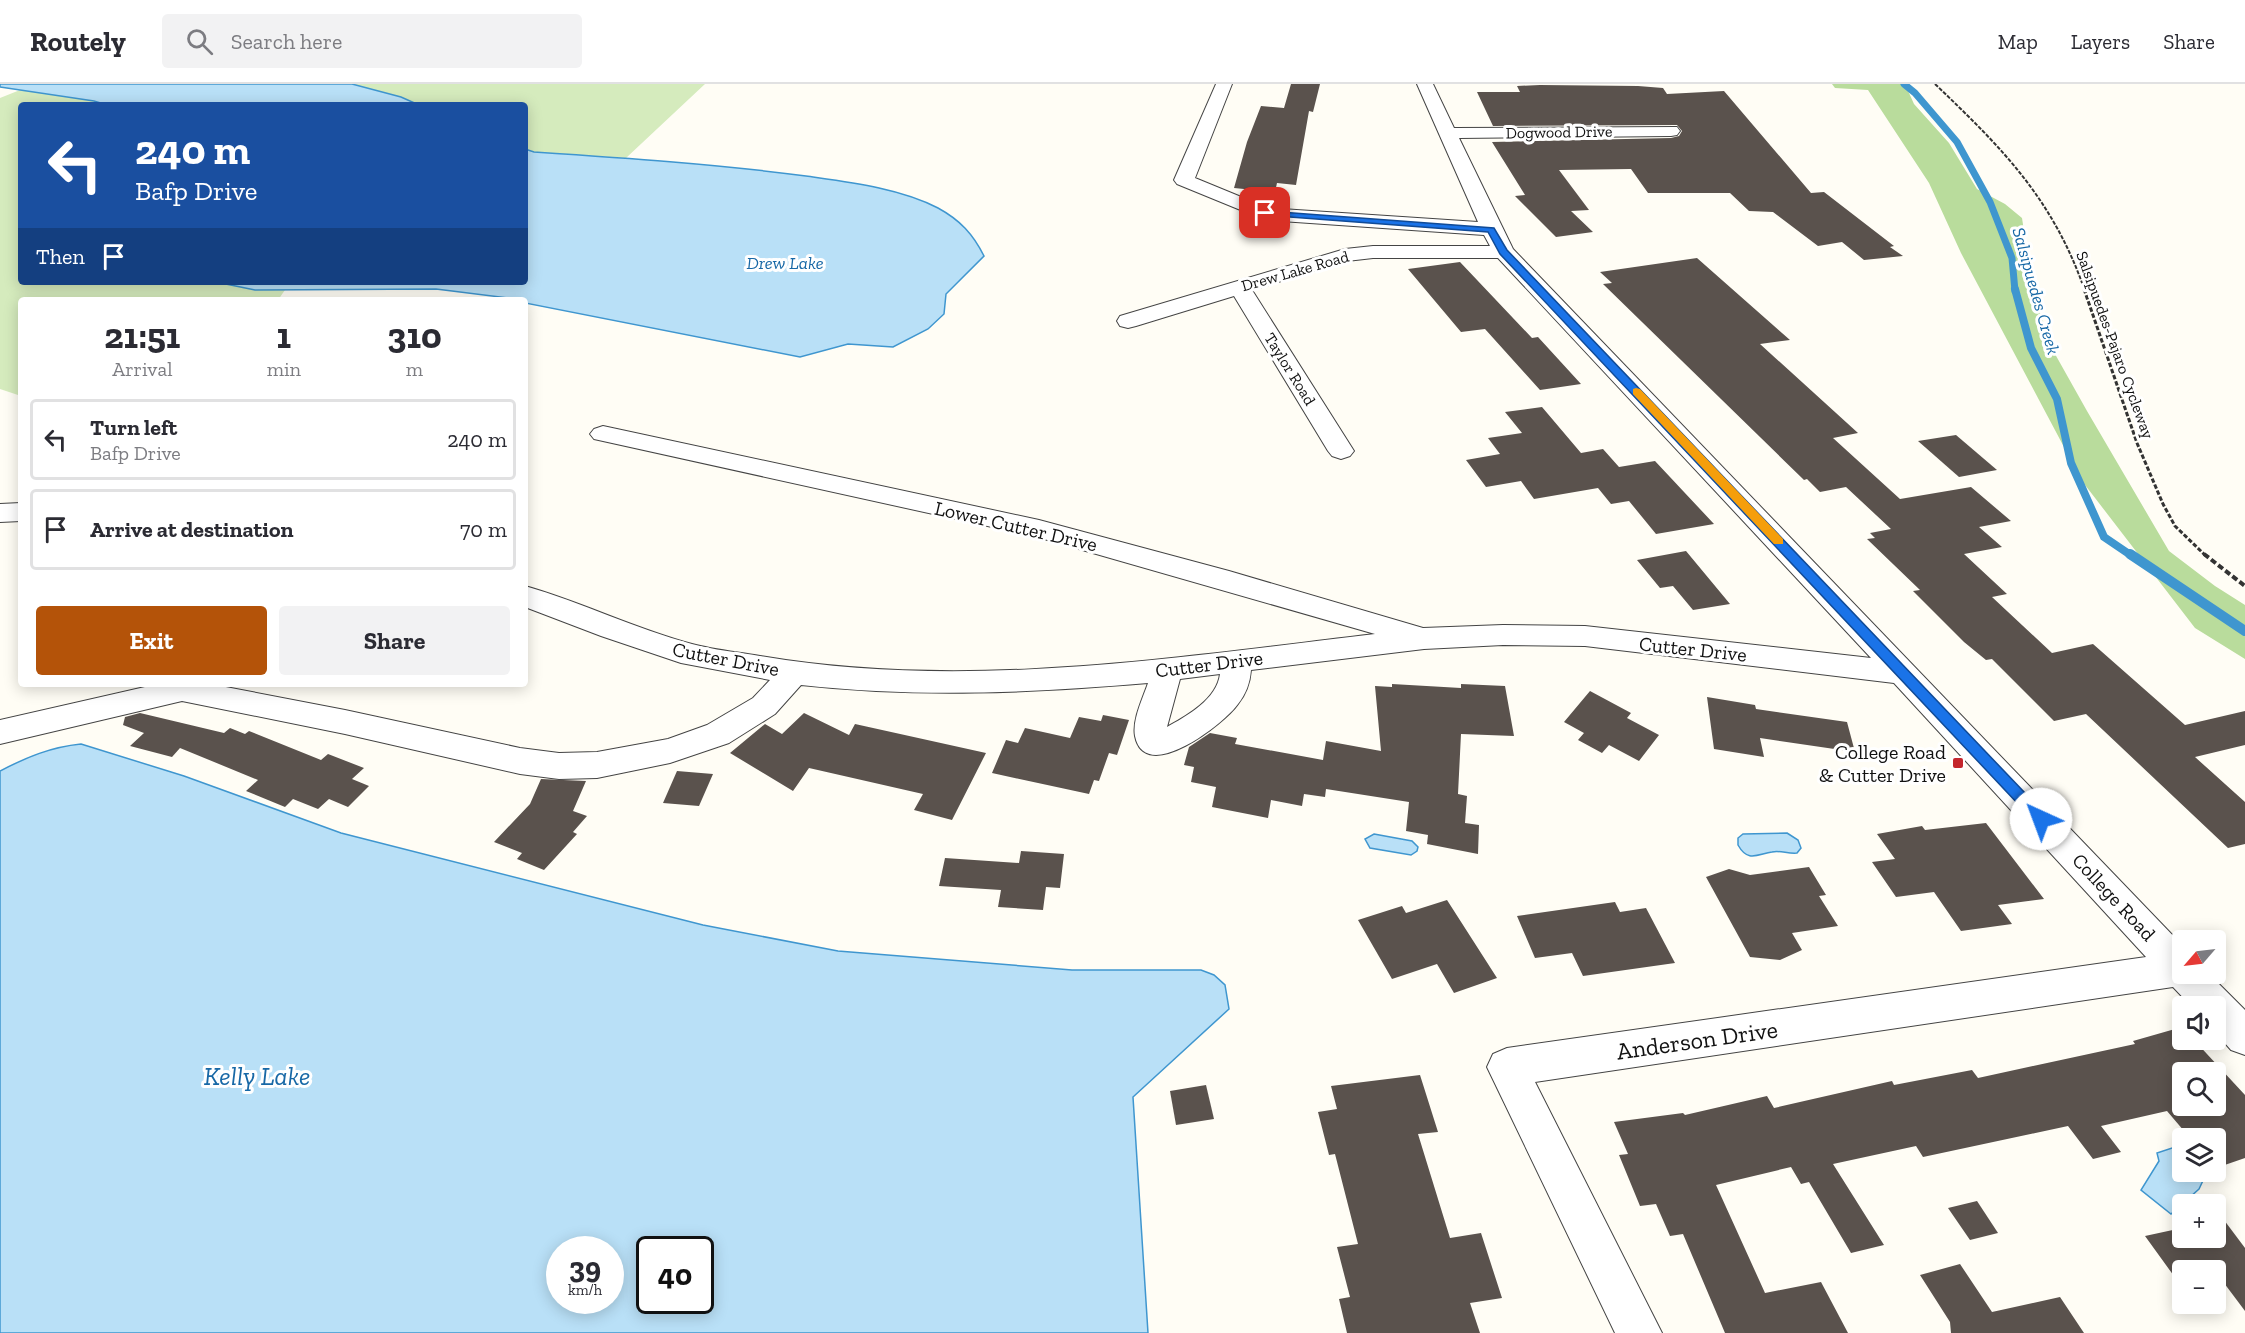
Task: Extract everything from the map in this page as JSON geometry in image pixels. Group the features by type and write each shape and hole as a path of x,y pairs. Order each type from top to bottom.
{"street":[{"path":"1224,84 1184,180 1265,213 1497,241"},
{"name":"College Road","path":"1425,84 1497,241 2172,959"},
{"name":"Dogwood Drive","path":"1447,133 1671,131"},
{"name":"Drew Lake Road","path":"1128,321 1345,255 1497,241"},
{"name":"Taylor Road","path":"1239,286 1341,451"},
{"name":"Lower Cutter Drive","path":"603,434 1039,529 1219,578 1424,638"},
{"path":"0,513 18,512"},
{"name":"Cutter Drive","path":"528,597 611,629 693,656 794,673 870,681 969,683 1062,679 1167,670 1424,638 1503,635 1586,636 1903,673"},
{"path":"1167,670 1150,724 1151,737 1157,742 1167,741 1182,733 1220,706 1233,687 1237,661"},
{"path":"0,732 182,690 345,722 520,761 559,766 597,765 670,751 718,734 764,706 794,673"},
{"name":"Anderson Drive","path":"1639,1333 1507,1067 2172,973"},
{"name":"College Road","path":"2195,984 2245,1037"}],"path":[{"name":"Salsipuedes-Pajaro Cycleway","path":"1935,84 1993,139 2020,170 2044,205 2075,263 2138,443 2163,504 2175,526 2194,547 2245,586"}],"green space":[{"path":"352,84 705,84 626,158 528,150 528,102 412,102"},
{"path":"1832,84 1905,84 1914,104 1949,143 1977,189 2005,204 2022,218 2034,296 2055,354 2169,551 2215,586 2245,605 2245,659 2195,628 2082,481 1961,253 1929,183 1868,90 1835,88"},
{"path":"20,90 97,102 18,102 18,285 231,285 255,290 285,290 280,297 18,297 18,395 0,389 0,98"}],"water":[{"path":"0,84 352,84 412,102 97,102 0,87"},
{"name":"Drew Lake","path":"528,150 772,172 874,187 923,201 953,217 970,234 984,256 946,294 944,314 928,329 893,347 848,344 800,357 528,304 528,297 501,297 436,289 255,290 231,285 528,285"},
{"name":"Kelly Lake","path":"81,744 184,776 341,833 703,925 838,951 1072,970 1201,970 1214,975 1225,985 1229,1009 1133,1097 1148,1333 0,1333 0,771 39,753"},
{"path":"1787,833 1798,840 1801,848 1797,853 1775,852 1749,856 1738,845 1738,838 1743,834"},
{"path":"1374,834 1412,841 1418,847 1417,851 1411,855 1370,848 1365,839"},
{"path":"2172,1148 2172,1182 2202,1182 2193,1194 2172,1194 2171,1214 2141,1190 2159,1161 2157,1153"}],"building":[{"path":"1291,84 1320,84 1313,112 1309,111 1296,185 1277,183 1275,192 1234,188 1247,142 1261,106 1284,108"},
{"path":"1517,86 1638,86 1663,88 1667,94 1724,91 1811,193 1824,192 1894,246 1890,247 1903,256 1864,260 1842,242 1818,246 1773,212 1749,211 1730,193 1648,193 1631,169 1559,170 1589,210 1571,211 1593,232 1556,237 1515,196 1525,195 1492,142 1671,138 1679,136 1682,131 1677,125 1493,126 1477,92 1520,92"},
{"path":"1697,258 1790,340 1760,344 1858,433 1833,438 1900,499 1971,487 2011,521 1979,527 2002,547 1964,554 2007,594 1992,597 2052,653 2093,644 2185,725 2245,711 2245,745 2195,757 2245,802 2245,844 2228,848 2086,714 2054,721 1992,659 1986,660 1964,642 1913,591 1920,590 1867,539 1875,538 1870,533 1891,529 1846,487 1820,492 1807,479 1804,480 1603,284 1612,283 1600,272"},
{"path":"1460,262 1532,338 1538,337 1581,384 1540,390 1485,329 1461,332 1408,269"},
{"path":"1542,407 1581,453 1603,449 1619,467 1655,461 1714,524 1656,534 1629,501 1611,504 1598,488 1534,499 1521,481 1486,487 1466,460 1500,454 1488,438 1522,433 1505,412"},
{"path":"1956,435 1997,470 1959,477 1918,441"},
{"path":"1686,551 1730,604 1693,610 1673,586 1660,588 1637,560"},
{"path":"1392,684 1461,688 1461,684 1505,686 1514,736 1461,734 1458,794 1467,796 1465,823 1479,825 1478,854 1427,844 1428,835 1406,831 1409,802 1326,789 1325,797 1304,794 1302,806 1271,800 1268,818 1212,807 1216,787 1191,782 1194,767 1184,765 1189,747 1210,733 1237,738 1235,744 1323,760 1326,741 1381,751 1375,686 1392,687"},
{"path":"1590,691 1631,713 1627,718 1659,735 1639,761 1609,745 1602,753 1578,740 1584,733 1564,722"},
{"path":"1707,697 1755,705 1756,709 1847,722 1855,752 1760,738 1764,757 1714,749"},
{"path":"140,713 224,733 230,728 245,734 249,731 321,760 328,754 364,768 352,779 369,786 348,807 329,799 318,809 293,799 285,807 246,791 258,780 180,748 172,757 130,746 144,733 123,725 125,717"},
{"path":"804,713 849,735 855,724 986,753 952,820 914,810 923,794 809,768 793,791 730,753 765,724 782,734"},
{"path":"1103,715 1129,720 1117,755 1109,753 1099,781 1094,780 1089,794 992,773 1006,740 1018,743 1025,728 1070,738 1079,717 1101,721"},
{"path":"677,771 713,774 699,806 663,803"},
{"path":"541,779 586,781 573,811 587,816 573,832 577,834 544,870 517,859 522,853 494,842 530,804"},
{"path":"1986,823 2044,899 1998,905 2012,924 1961,931 1934,892 1896,897 1872,862 1895,859 1877,834 1922,826 1925,830"},
{"path":"1021,851 1064,854 1060,888 1046,887 1043,910 998,907 1001,890 939,886 945,858 1019,863"},
{"path":"1809,867 1826,895 1819,896 1838,926 1792,933 1802,950 1780,960 1750,957 1706,877 1729,869 1750,875"},
{"path":"1447,900 1497,978 1454,993 1437,964 1392,979 1358,920 1402,906 1406,913"},
{"path":"1615,902 1620,912 1646,908 1675,963 1583,976 1572,953 1535,958 1517,916"},
{"path":"2172,1030 2172,1050 2203,1050 2214,1062 2172,1062 2172,1116 2226,1116 2226,1075 2245,1095 2245,1158 2226,1165 2226,1128 2181,1128 2167,1111 2101,1126 2121,1152 2093,1159 2068,1126 1923,1157 1916,1146 1833,1164 1884,1245 1851,1253 1809,1182 1801,1184 1791,1167 1716,1185 1765,1293 1821,1282 1848,1333 1725,1333 1683,1234 1670,1236 1656,1204 1640,1206 1619,1155 1628,1154 1614,1122 1683,1113 1685,1115 1767,1096 1774,1108 1892,1081 1894,1085 1972,1070 1978,1078 2135,1044 2133,1041"},
{"path":"1420,1075 1438,1132 1418,1134 1450,1238 1481,1233 1502,1298 1470,1303 1480,1333 1347,1333 1339,1299 1350,1297 1337,1247 1358,1244 1335,1154 1329,1155 1318,1112 1337,1109 1331,1086"},
{"path":"1206,1085 1214,1119 1176,1125 1170,1091"},
{"path":"1977,1201 1998,1233 1970,1240 1948,1208"},
{"path":"2226,1223 2245,1248 2245,1311 2226,1286 2226,1260 2172,1260 2172,1273 2145,1236 2172,1230 2172,1248 2226,1248"},
{"path":"1960,1264 1992,1312 2060,1297 2084,1333 1951,1333 1950,1322 1920,1275"}],"waterway":[{"name":"Salsipuedes Creek","path":"1904,84 1915,93 1957,142 1990,202 2012,258 2015,291"},
{"name":"Salsipuedes Creek","path":"2015,289 2031,348 2057,399 2071,463 2104,537 2132,556"},
{"name":"Salsipuedes Creek","path":"2130,554 2245,631"}],"slow traffic":[{"path":"1636,392 1779,541"}],"place":[{"name":"College Road & Cutter Drive","path":"1958,763"}],"route":[{"path":"1265,213 1491,230 1504,252 2041,819"}]}
